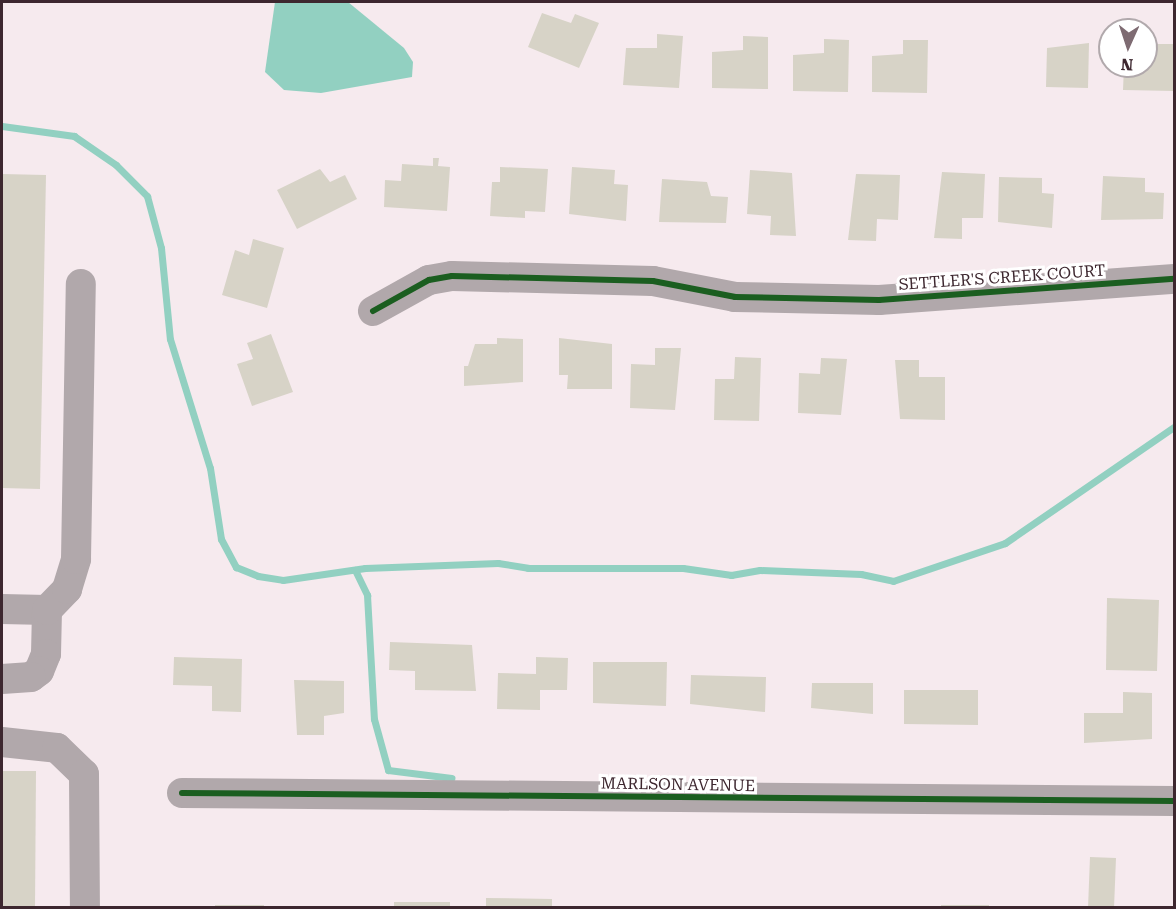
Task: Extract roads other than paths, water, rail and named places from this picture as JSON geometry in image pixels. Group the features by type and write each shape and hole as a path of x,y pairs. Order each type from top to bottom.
{"street":[{"name":"SETTLER'S CREEK COURT","path":"373,311 429,280 452,276 653,281 735,297 879,300 1174,279"},
{"path":"2,680 31,677 39,671 46,654 47,610 67,589 76,559 81,284"},
{"path":"2,609 47,610"},
{"path":"2,742 57,748 84,774 85,908"},
{"name":"MARLSON AVENUE","path":"182,793 1174,801"}],"waterway":[{"path":"2,126 74,136 116,165 147,196 161,248 170,339 210,468 221,539 236,567 258,576 283,580 365,568 498,563 528,568 683,568 731,575 760,570 861,574 893,581 1005,543 1174,427"},
{"path":"355,570 367,595 374,719 388,770 452,778"}]}
